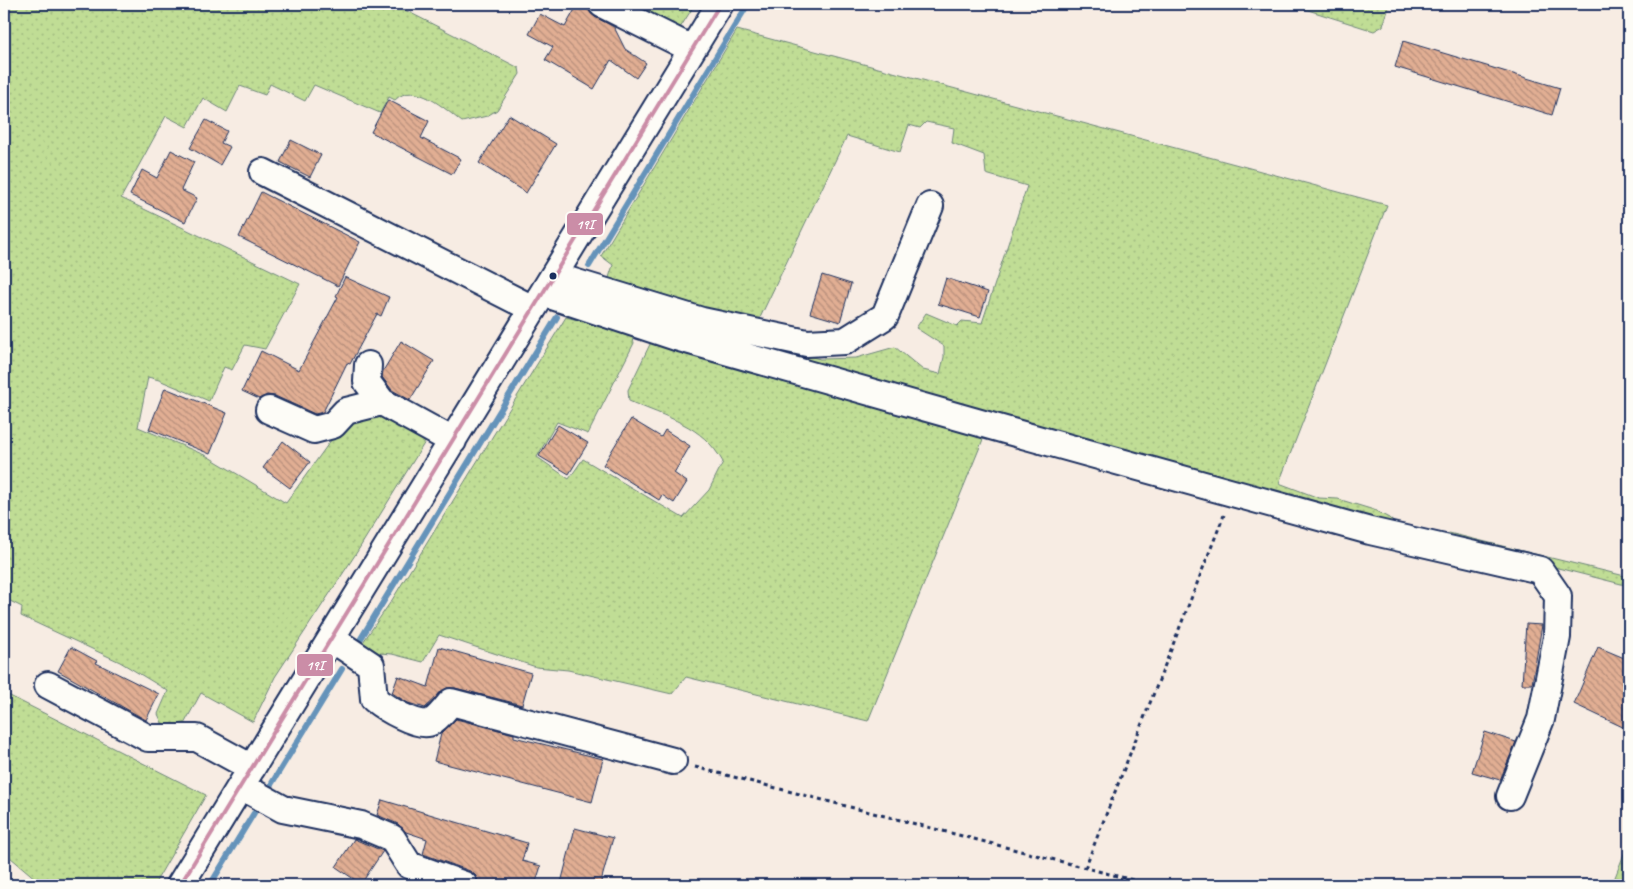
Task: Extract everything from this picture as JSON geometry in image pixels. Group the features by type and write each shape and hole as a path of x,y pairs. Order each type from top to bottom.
{"street":[{"path":"602,4 692,50"},
{"path":"180,885 720,4"},
{"path":"263,172 543,293 676,337 1370,531 1540,570 1558,596 1557,636 1541,720 1510,796"},
{"path":"543,293 702,321 807,343 845,340 885,316 930,206"},
{"path":"368,365 367,382 382,402 452,441"},
{"path":"269,410 314,430 333,425 346,411 382,402"},
{"path":"332,639 371,665 374,699 386,709 422,724 432,722 451,702 673,761"},
{"path":"48,685 148,738 197,738 247,777 283,809 361,825 392,838 409,865 464,885"}],"path":[{"path":"1085,868 1232,493"},
{"path":"673,761 1152,885"}],"green space":[{"path":"4,4 393,4 519,68 520,74 497,110 487,116 462,122 439,104 421,95 412,93 403,95 395,100 389,97 380,113 314,85 305,101 270,84 265,95 240,86 227,112 203,98 187,127 166,116 121,198 300,284 265,349 245,345 232,370 224,367 209,401 148,377 138,427 207,456 286,503 344,422 369,410 415,429 425,442 357,552 275,677 253,722 201,693 183,726 163,725 158,714 168,691 120,662 21,616 22,607 4,598"},
{"path":"628,4 695,4 680,28"},
{"path":"1289,4 1390,4 1383,26 1374,31"},
{"path":"737,30 1387,205 1279,483 1319,498 1338,499 1374,510 1389,518 1401,529 732,347 734,337 820,359 856,358 895,347 923,370 940,374 944,357 944,346 916,328 926,313 957,326 962,321 982,323 1027,186 986,174 984,155 952,143 954,128 926,122 920,128 909,125 900,152 847,136 757,324 607,284 613,265 601,256"},
{"path":"566,317 632,334 634,343 588,434 557,422 537,457 569,479 583,459 683,518 709,490 723,462 705,439 694,430 629,401 628,390 652,340 986,432 868,721 686,677 672,694 568,670 536,667 439,635 423,662 392,654 366,652 361,645 392,600"},
{"path":"1449,533 1629,577 1629,586 1443,539"},
{"path":"4,693 206,795 154,885 43,885 4,852"},
{"path":"1629,841 1629,885 1612,885"}],"building":[{"path":"578,4 589,10 595,17 614,27 625,49 646,63 636,78 611,60 594,89 545,60 553,47 529,34 540,14 565,27"},
{"path":"1403,41 1560,88 1552,115 1395,67"},
{"path":"388,100 429,121 421,138 461,159 452,174 371,132"},
{"path":"509,115 556,144 526,193 479,163"},
{"path":"206,120 227,131 221,143 230,147 220,165 190,148"},
{"path":"291,140 321,155 310,177 280,162"},
{"path":"171,150 194,162 181,190 197,198 185,222 130,195 142,170 157,178"},
{"path":"261,192 360,242 338,286 239,237"},
{"path":"822,275 851,284 840,322 810,313"},
{"path":"345,277 389,297 381,316 377,314 350,364 347,363 323,412 315,414 275,396 267,395 259,399 242,391 261,351 299,370 338,297 336,296"},
{"path":"946,278 988,292 980,317 938,304"},
{"path":"401,341 434,361 410,400 392,390 382,377 383,371"},
{"path":"165,388 227,413 210,454 149,429"},
{"path":"631,419 661,437 665,430 690,446 674,473 687,482 674,503 662,495 659,500 603,465"},
{"path":"558,425 588,443 569,474 539,456"},
{"path":"283,441 310,462 290,488 263,468"},
{"path":"1526,624 1542,625 1532,684 1522,684"},
{"path":"71,647 97,661 96,663 159,694 146,720 58,671"},
{"path":"439,647 531,673 522,705 455,688 447,688 425,708 408,703 392,693 398,676 428,687"},
{"path":"1598,647 1629,660 1629,730 1574,704"},
{"path":"456,719 514,734 514,737 603,759 592,802 434,761 441,734"},
{"path":"1485,732 1516,742 1500,780 1472,772"},
{"path":"382,800 527,843 522,861 541,866 535,885 479,885 476,876 470,871 423,854 427,839 406,832 398,824 377,815"},
{"path":"575,828 613,838 600,885 561,883"},
{"path":"354,839 383,851 361,884 336,867"}],"waterway":[{"path":"589,266 748,4"},
{"path":"360,640 557,317"},
{"path":"272,783 342,669"},
{"path":"210,885 254,813"}],"transit line":[{"name":"19I","path":"180,885 720,4"}]}
